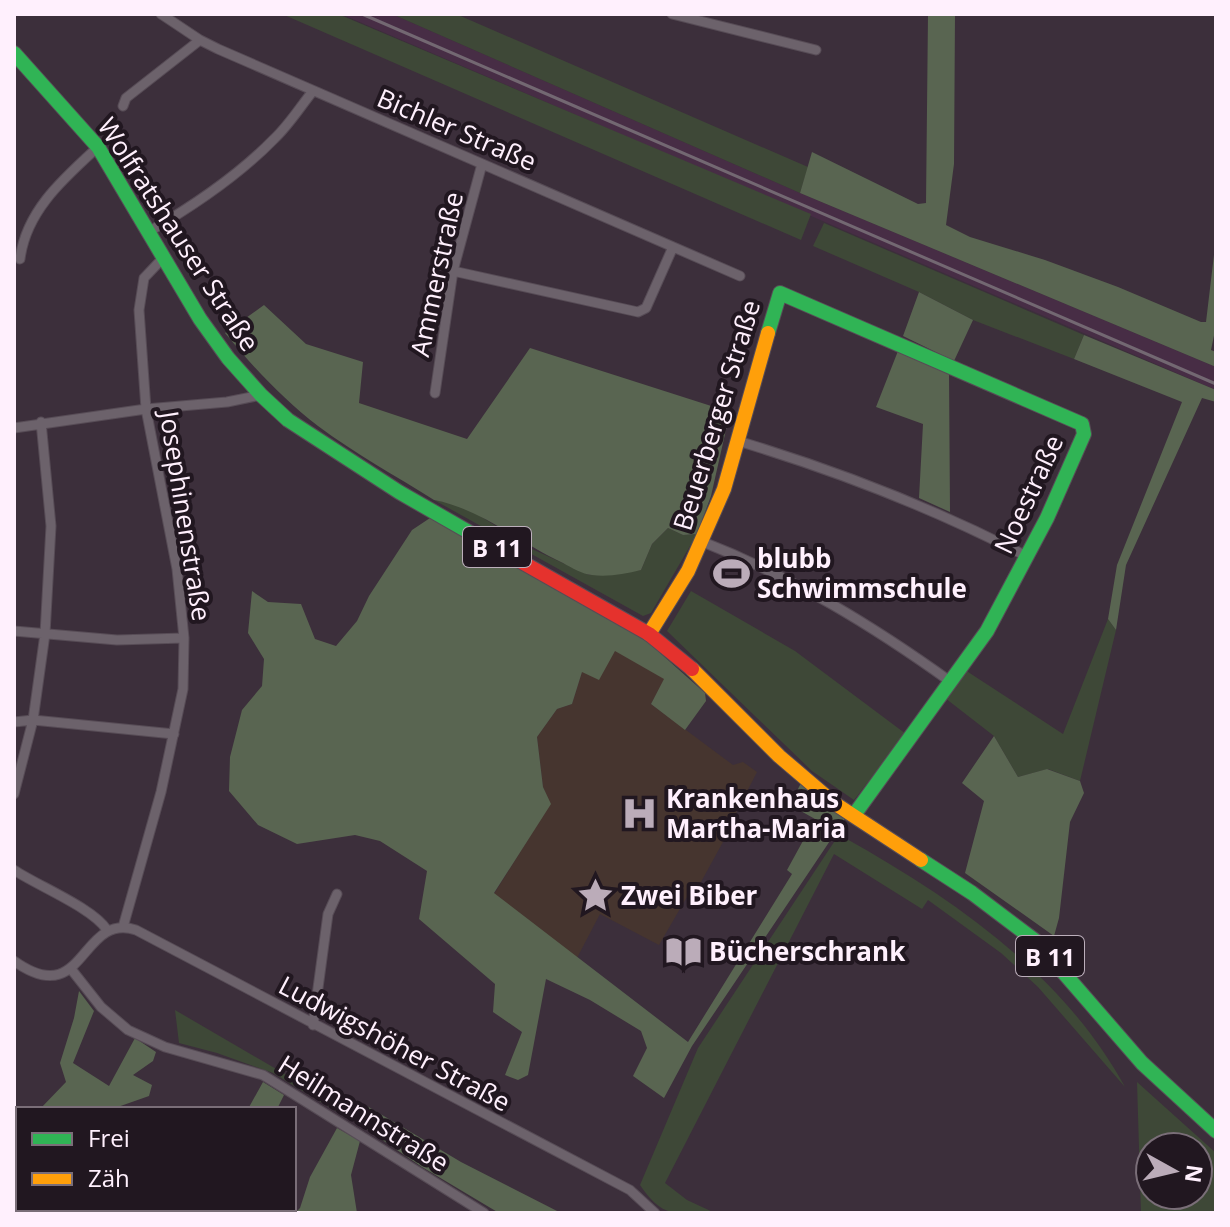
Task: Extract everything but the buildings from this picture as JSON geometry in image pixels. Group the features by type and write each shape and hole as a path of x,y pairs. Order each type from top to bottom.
{"main road":[{"name":"Wolfratshauser Straße","path":"14,53 98,147 200,319 228,358 261,395 307,434 386,484 649,634 689,666 779,757 834,803 972,893 1037,942 1142,1063 1216,1131"},
{"name":"Beuerberger Straße","path":"649,634 703,542 724,489 780,293"},
{"name":"Noestraße","path":"780,293 1082,424 1084,434 1047,518 987,631 854,815"}],"street":[{"name":"Bichler Straße","path":"161,14 200,40 740,276"},
{"path":"672,14 816,50"},
{"path":"123,106 126,98 200,40"},
{"path":"150,231 260,153 313,91"},
{"path":"20,259 22,243 42,204 67,175 98,147"},
{"name":"Ammerstraße","path":"435,393 453,271 482,164"},
{"path":"453,271 638,312 646,308 673,247"},
{"name":"Josephinenstraße","path":"123,927 161,792 183,689 184,638 171,533 146,409 139,310 141,290 148,272 164,257"},
{"path":"14,428 146,409 227,402 261,395"},
{"path":"14,794 33,720 45,634 51,526 41,422"},
{"path":"738,441 838,472 901,497 1026,556"},
{"path":"703,542 793,581 836,604 951,682"},
{"path":"14,631 117,640 184,638"},
{"path":"14,722 33,720 174,734"},
{"path":"14,870 89,913 107,930"},
{"path":"313,1025 328,914 337,894"},
{"path":"14,961 42,975 57,975 71,969 107,930 123,927"},
{"name":"Ludwigshöher Straße","path":"123,927 142,933 630,1190 655,1213"},
{"name":"Heilmannstraße","path":"71,969 101,1007 128,1030 165,1047 263,1075 484,1213"}],"shaded area":[{"path":"341,14 392,14 800,193 1216,367 1216,390"},
{"name":"Krankenhaus Martha-Maria","path":"615,650 665,679 651,704 733,765 743,762 757,772 701,882 688,895 659,945 600,914 577,958 494,894 550,804 543,787 537,737 557,709 572,704 582,672"}],"green space":[{"path":"282,14 338,14 811,214 801,240"},
{"path":"392,14 456,14 808,167 800,193"},
{"path":"928,14 955,14 954,164 946,225 970,237 1118,287 1201,322 1206,322 1216,238 1216,326 1211,350 1216,352 1216,367 800,193 812,152 918,204 926,203"},
{"path":"824,223 1084,335 1074,359 973,320 919,292 813,246"},
{"path":"919,292 973,320 954,361 903,336"},
{"path":"264,305 306,344 363,362 359,403 467,439 530,348 730,412 711,496 697,534 683,535 668,528 652,544 641,570 616,575 592,575 547,555 468,511 434,500 318,426 246,358 225,333"},
{"path":"1084,335 1216,390 1216,402 1202,398 1126,565 1116,630 1108,619 1117,565 1182,402 1074,359"},
{"path":"898,351 949,372 950,512 919,498 923,424 876,407"},
{"path":"434,500 453,503 477,514 532,549 589,575 641,570 652,544 668,528 683,535 697,534 651,613 643,616"},
{"path":"430,518 641,636 705,693 706,701 685,730 651,704 664,679 615,651 599,680 582,672 572,704 557,709 537,737 543,787 551,804 494,893 688,1042 792,874 787,870 815,819 790,805 801,783 846,817 692,1046 664,1098 633,1076 647,1048 641,1031 590,1000 546,979 528,1075 518,1080 505,1075 522,1032 493,1012 495,984 419,919 427,871 380,841 355,835 297,844 258,825 229,791 230,757 242,710 262,686 264,659 248,633 252,591 268,602 301,604 315,639 336,646 357,621 369,596 412,530"},
{"path":"691,591 795,651 906,734 854,800 812,771 667,631"},
{"path":"1108,619 1116,630 1080,781 1048,769 1018,777 994,736 945,698 965,670 1063,734"},
{"path":"994,736 1018,777 1047,769 1080,781 1084,793 1070,822 1059,918 1054,936 965,873 984,801 962,783"},
{"path":"845,838 926,887 1003,943 1071,1009 1125,1087 1038,987 1001,953 928,900 922,909 834,854 665,1183 687,1200 715,1213 680,1213 664,1209 640,1185 698,1048 834,842"},
{"path":"79,991 94,1011 73,1063 109,1086 135,1038 156,1052 153,1061 133,1075 152,1085 149,1096 118,1107 42,1107 66,1082 60,1063"},
{"path":"175,1010 348,1111 344,1116 273,1073 179,1043"},
{"path":"263,1082 284,1095 278,1107 249,1107"},
{"path":"1137,1082 1192,1131 1138,1131"},
{"path":"367,1106 461,1162 561,1213 499,1213 422,1167 353,1120"},
{"path":"337,1128 360,1141 351,1175 357,1213 295,1213 300,1208 310,1177"},
{"path":"14,1135 16,1211 101,1213 14,1213"},
{"path":"1214,1151 1216,1213 1141,1211 1214,1211"}],"railway":[{"path":"362,14 1216,384"}],"traffic: fast":[{"path":"14,53 98,147 200,319 228,358 261,395 288,420 399,492 474,535"},
{"path":"768,333 780,293 1082,424 1084,434 1047,518 987,631 854,815"},
{"path":"921,860 972,893 1037,942 1142,1063 1216,1131"}],"traffic: slow":[{"path":"649,634 688,571 724,489 768,333"},
{"path":"692,669 779,756 834,803 921,860"}],"traffic: jam":[{"path":"474,535 649,634 692,669"}],"place":[{"name":"blubb Schwimmschule","path":"731,573"},
{"name":"Krankenhaus Martha-Maria","path":"640,813"},
{"name":"Zwei Biber","path":"595,895"},
{"name":"Bücherschrank","path":"683,951"}]}
